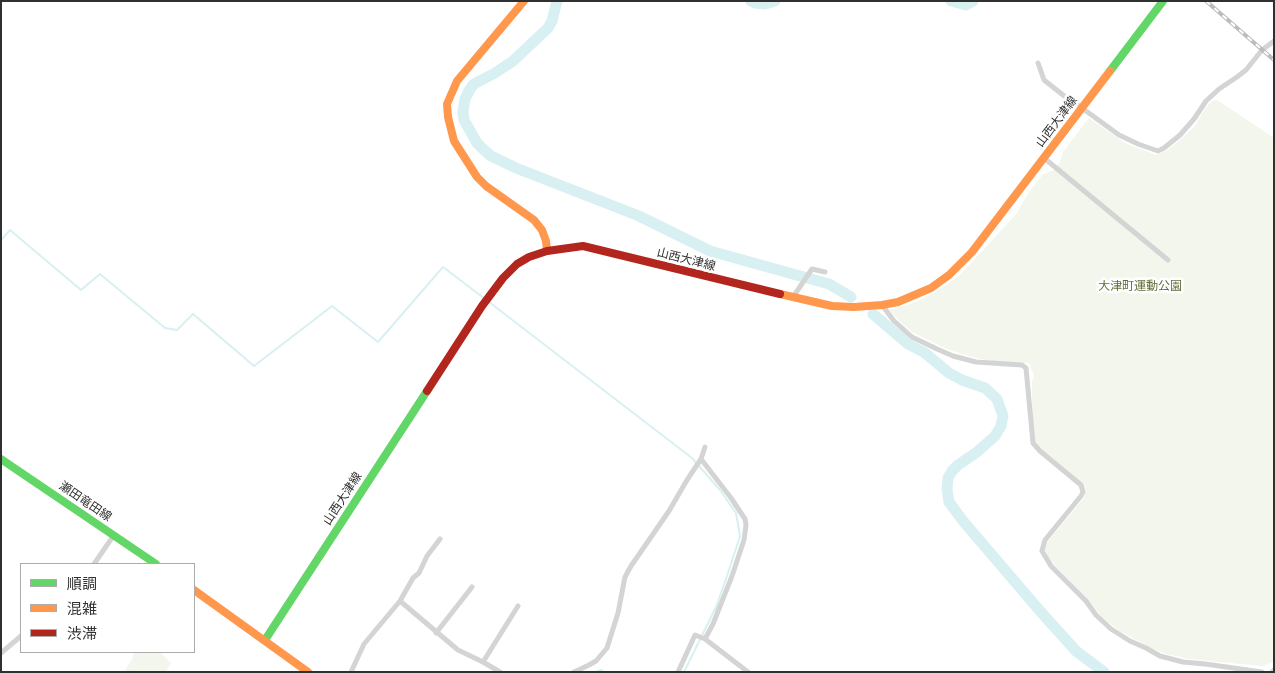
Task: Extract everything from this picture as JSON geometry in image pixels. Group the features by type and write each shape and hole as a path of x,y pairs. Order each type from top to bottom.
{"main road":[{"path":"524,1 457,81 447,104 448,118 454,141 477,177 486,186 534,220 542,230 547,251"},
{"name":"山西大津線","path":"265,640 482,306 503,278 517,264 547,251 583,246 832,306 854,307 898,302 931,288 949,275 972,252 1163,1"},
{"name":"瀬田竜田線","path":"1,458 155,563"},
{"path":"195,591 308,672"}],"street":[{"path":"1038,63 1044,80 1063,95 1127,139 1158,151 1180,135 1206,101 1242,73 1262,50 1274,41"},
{"path":"1044,158 1168,260"},
{"path":"793,297 812,269 825,272"},
{"path":"882,305 894,321 912,337 937,350 976,362 1022,365 1026,368 1033,443 1081,485 1083,492 1045,540 1042,551 1051,566 1086,601 1096,615 1111,629 1160,656 1183,662 1262,672"},
{"path":"574,672 596,661 607,648 618,614 625,577 701,460 705,447"},
{"path":"701,460 731,498 745,519 746,525 744,540 732,576 705,639"},
{"path":"95,563 114,535"},
{"path":"351,672 364,644 400,601 413,578 419,573 427,556 440,539"},
{"path":"436,633 472,587"},
{"path":"400,601 458,650 500,672"},
{"path":"483,662 518,606"},
{"path":"678,672 695,635 705,639 748,672"},
{"path":"1,653 20,637"}],"green space":[{"name":"大津町運動公園","path":"1217,100 1274,138 1274,662 1262,666 1189,659 1167,654 1153,649 1118,630 1102,617 1049,559 1045,549 1048,541 1084,498 1086,491 1084,485 1044,451 1034,438 1032,381 1034,376 1029,363 992,361 947,349 912,332 889,310 918,301 959,276 1017,213 1027,195 1043,174 1054,170 1060,162 1063,152 1089,118 1125,143 1156,155 1166,151 1179,141 1195,126 1204,110 1212,101"},
{"path":"134,653 161,653 171,663 166,672 126,672 125,670"}],"waterway":[{"path":"557,1 552,21 548,28 513,61 474,84 470,89 465,99 464,120 477,143 491,156 516,168 639,216 710,251 829,284 851,297"},
{"path":"751,1 765,4 775,1"},
{"path":"951,1 966,5 973,1"},
{"path":"1,240 10,230 81,290 100,274 165,328 177,330 193,314 254,366 332,306 378,342 443,267 485,299"},
{"path":"489,302 692,458 720,490 736,513 740,536 728,573 716,607 684,672"},
{"path":"873,314 908,344 925,353 949,373 985,388 997,399 1003,416 1001,426 995,436 952,471 948,478 949,502 963,521 1076,651 1104,672"},
{"path":"596,672 601,670 604,672"}],"railway":[{"path":"1206,1 1274,60"}],"traffic: fast":[{"path":"1110,71 1163,1"},
{"path":"265,640 427,391"},
{"path":"1,459 155,563"}],"traffic: slow":[{"path":"524,1 457,81 447,104 448,117 454,141 477,177 486,186 534,220 542,230 547,251"},
{"path":"780,294 832,306 854,307 898,302 931,288 949,275 972,252 1110,71"},
{"path":"195,591 308,672"}],"traffic: jam":[{"path":"427,391 482,306 503,278 517,264 529,257 547,251 583,246 780,294"}]}
